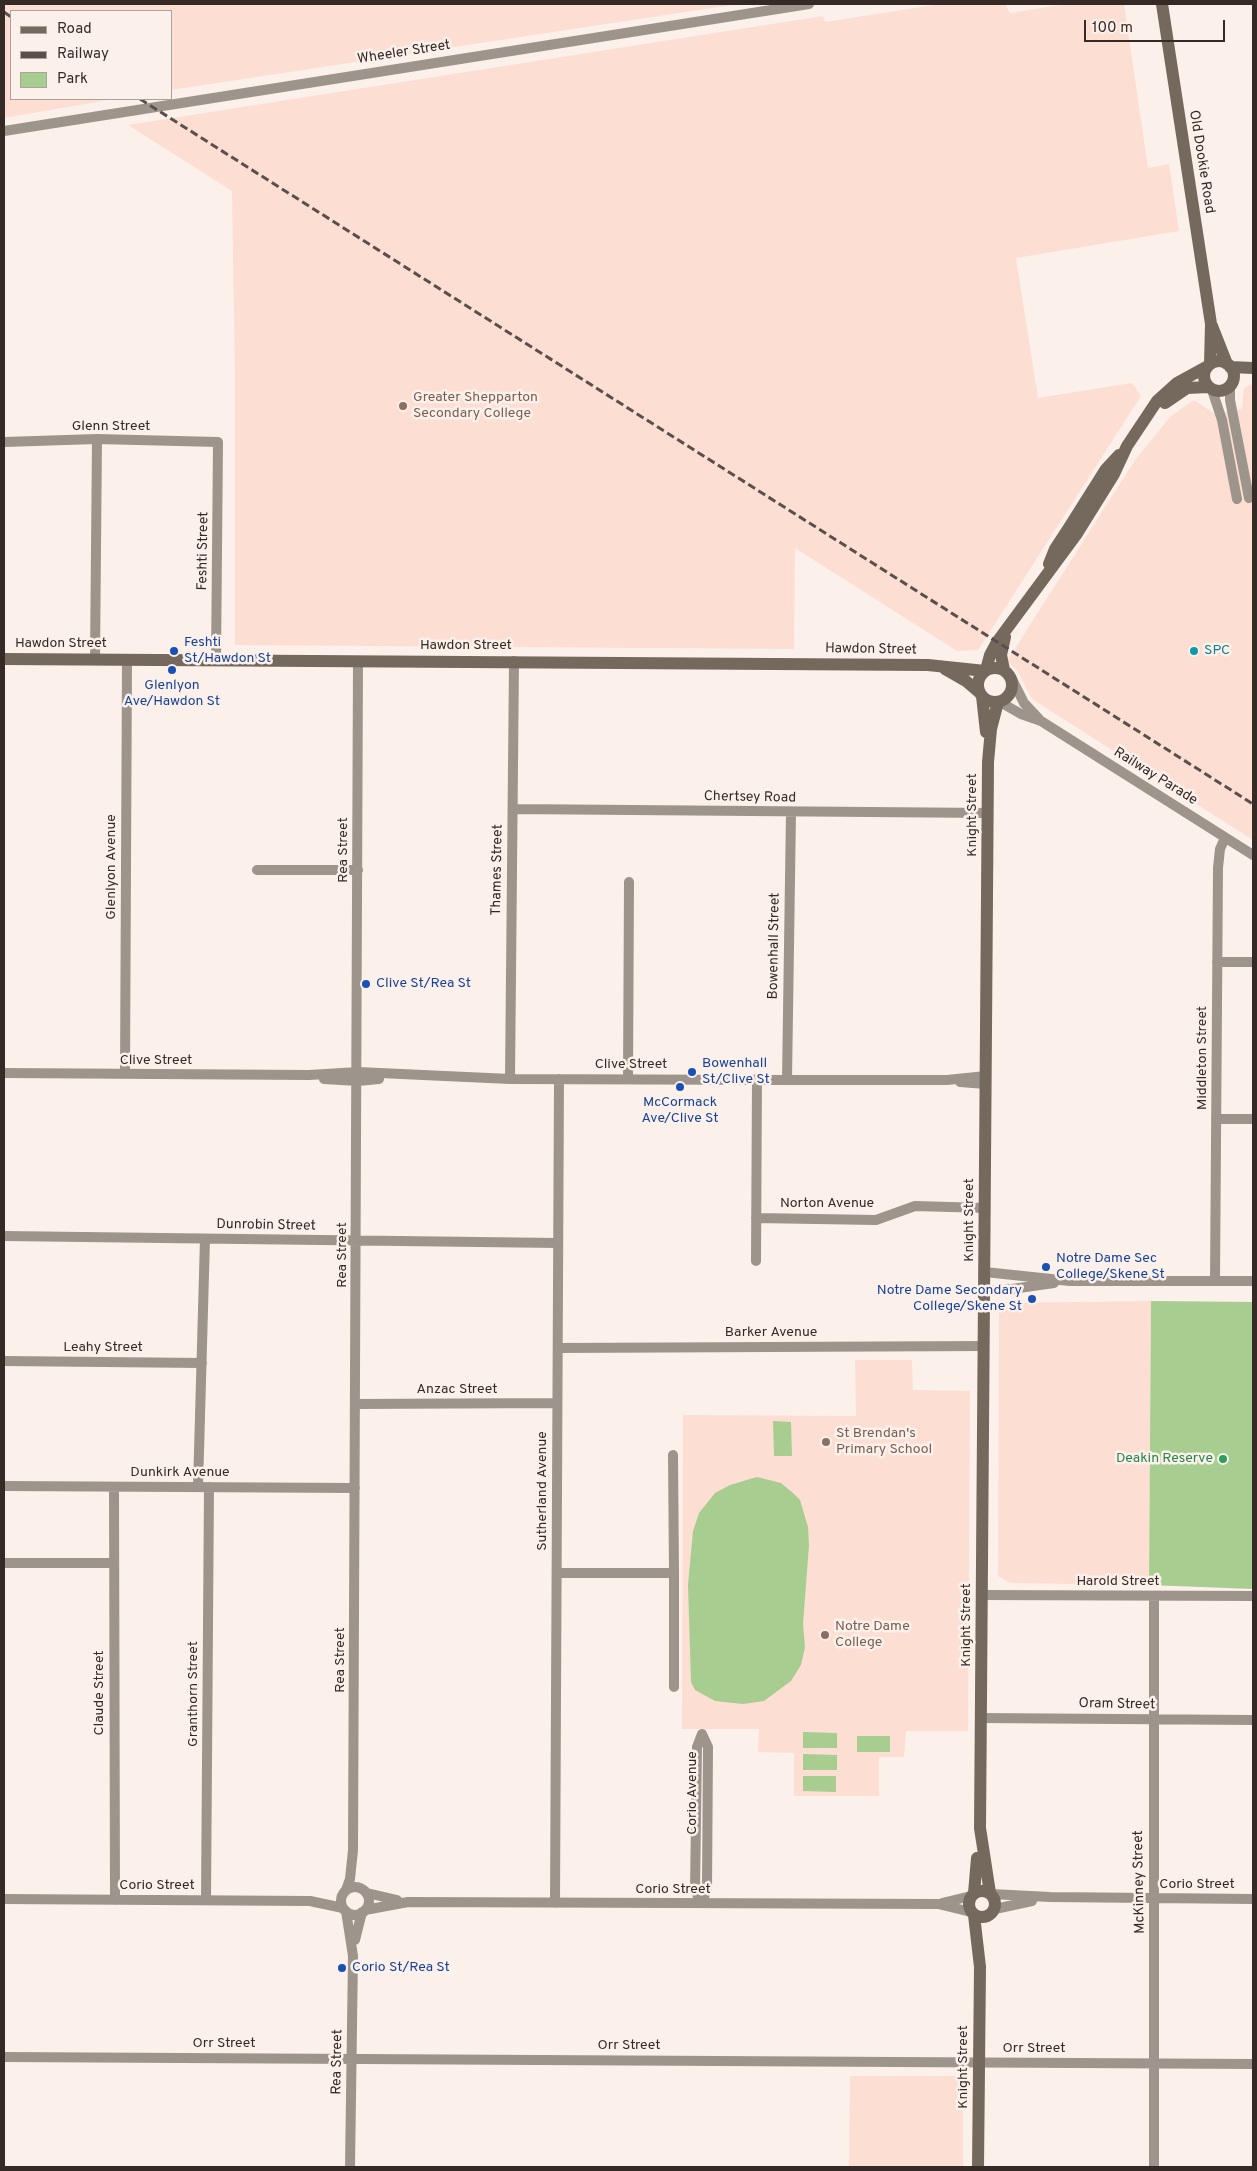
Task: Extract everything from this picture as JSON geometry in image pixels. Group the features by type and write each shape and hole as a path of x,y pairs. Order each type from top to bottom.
{"street":[{"name":"Wheeler Street","path":"4,131 809,4"},
{"name":"Old Dookie Road","path":"1162,4 1211,324 1209,365"},
{"name":"Old Dookie Road","path":"1211,324 1229,366"},
{"path":"1012,623 1001,655 1008,673 1011,692 999,702 989,701 981,694 979,679 986,670 990,655 1045,574 1055,549 1073,531 1093,500 1106,469 1127,446 1156,401 1172,388 1209,365 1221,362 1229,366 1253,368"},
{"path":"1209,365 1204,374 1222,420 1237,500"},
{"path":"1229,366 1233,373 1229,398 1249,498"},
{"path":"1147,416 1184,390 1210,388 1222,391 1231,384 1253,374"},
{"path":"95,660 96,439"},
{"name":"Glenn Street","path":"4,442 96,439 218,442"},
{"name":"Feshti Street","path":"216,661 218,442"},
{"name":"Hawdon Street","path":"4,659 928,665 986,670"},
{"name":"Glenlyon Avenue","path":"125,1074 127,660"},
{"name":"Rea Street","path":"344,1891 350,1879 353,1850 358,1076 358,661"},
{"name":"Thames Street","path":"510,1079 514,662"},
{"name":"Hawdon Street","path":"928,665 955,673 981,694"},
{"path":"986,670 995,667 1008,673"},
{"name":"Railway Parade","path":"1008,673 1024,703 1041,722"},
{"name":"Knight Street","path":"981,694 988,762"},
{"name":"Railway Parade","path":"999,702 1041,722 1253,856"},
{"name":"Knight Street","path":"973,1894 980,1828 988,762 991,729 999,702"},
{"name":"Chertsey Road","path":"513,809 988,813"},
{"name":"Bowenhall Street","path":"787,1080 791,812"},
{"name":"Middleton Street","path":"1215,1280 1218,858 1225,838"},
{"path":"257,870 358,870"},
{"path":"628,1079 629,882"},
{"path":"1217,962 1253,962"},
{"name":"Clive Street","path":"4,1073 405,1076 510,1079 986,1080"},
{"name":"Sutherland Avenue","path":"555,1903 559,1079"},
{"path":"756,1261 757,1079"},
{"path":"1216,1119 1253,1119"},
{"name":"Norton Avenue","path":"756,1218 876,1220 915,1206 985,1208"},
{"name":"Dunrobin Street","path":"4,1236 558,1243"},
{"name":"Granthorn Street","path":"205,1238 202,1363 206,1900"},
{"path":"985,1272 1070,1280 1253,1281"},
{"path":"984,1290 998,1291 1070,1280"},
{"name":"Barker Avenue","path":"558,1348 984,1346"},
{"name":"Leahy Street","path":"4,1361 202,1363"},
{"name":"Anzac Street","path":"356,1404 557,1403"},
{"path":"673,1455 674,1687"},
{"name":"Dunkirk Avenue","path":"4,1486 355,1488"},
{"name":"Claude Street","path":"114,1487 115,1900"},
{"path":"4,1562 113,1563"},
{"path":"557,1574 674,1573"},
{"name":"Harold Street","path":"982,1595 1253,1596"},
{"name":"McKinney Street","path":"1154,1596 1154,2167"},
{"name":"Oram Street","path":"981,1718 1253,1720"},
{"name":"Corio Avenue","path":"702,1734 708,1747 707,1890 701,1904 695,1890 697,1747 702,1734"},
{"name":"Knight Street","path":"980,1828 990,1893"},
{"name":"Rea Street","path":"353,1850 364,1891"},
{"path":"353,1887 364,1891 368,1902 364,1911 354,1914 345,1910 341,1901 344,1891 353,1887"},
{"name":"Corio Street","path":"310,1901 344,1891"},
{"name":"Corio Street","path":"364,1891 408,1902"},
{"path":"982,1891 990,1893 995,1901 992,1913 981,1918 972,1913 969,1904 973,1894 982,1891"},
{"name":"Corio Street","path":"990,1893 1050,1897 1253,1899"},
{"name":"Corio Street","path":"938,1904 973,1894"},
{"name":"Corio Street","path":"992,1913 1050,1897"},
{"name":"Corio Street","path":"4,1899 310,1901 345,1910"},
{"name":"Corio Street","path":"364,1911 408,1902 938,1904 972,1913"},
{"name":"Rea Street","path":"345,1910 353,1956"},
{"name":"Rea Street","path":"350,2167 353,1956 356,1931 364,1911"},
{"name":"Knight Street","path":"972,1913 980,1967"},
{"name":"Knight Street","path":"978,2167 980,1967 985,1924 992,1913"},
{"name":"Orr Street","path":"4,2057 1253,2064"}],"shaded area":[{"path":"4,4 738,4 172,90 172,10 10,10 10,100 108,100 4,118"},
{"path":"940,4 1005,4 1010,13 1067,4 1124,4 1148,168 1169,164 1179,231 1016,258 1038,398 1132,383 1141,396 978,650 957,651 795,548 794,649 235,645 235,378 232,191 128,125 823,16 825,22"},
{"path":"1253,384 1253,840 1032,699 1017,670 1007,661 1135,460 1171,416 1194,400 1215,414 1242,409 1244,388"},
{"path":"1151,1301 1149,1585 1010,1583 998,1576 999,1306 1002,1303"},
{"name":"Notre Dame College","path":"855,1360 912,1360 913,1390 970,1391 968,1731 906,1731 904,1757 879,1757 879,1796 794,1796 794,1753 758,1752 759,1729 682,1729 683,1415 856,1416"},
{"path":"850,2076 963,2076 963,2167 849,2167"}],"green space":[{"name":"Deakin Reserve","path":"1151,1301 1253,1302 1253,1589 1149,1585"},
{"path":"773,1421 791,1422 792,1456 774,1456"},
{"path":"757,1477 781,1483 794,1494 800,1500 808,1527 809,1545 803,1624 805,1647 801,1665 791,1681 764,1701 743,1704 715,1701 695,1690 691,1682 688,1585 693,1531 699,1513 715,1493 730,1485"},
{"path":"803,1732 837,1733 837,1748 803,1748"},
{"path":"857,1736 890,1736 890,1752 857,1752"},
{"path":"803,1754 837,1755 837,1770 803,1770"},
{"path":"803,1776 836,1776 836,1792 803,1791"}],"railway":[{"path":"4,12 10,16"},
{"path":"142,100 1253,804"}],"place":[{"name":"Greater Shepparton Secondary College","path":"403,406"},
{"name":"Feshti St/Hawdon St","path":"174,651"},
{"name":"SPC","path":"1194,651"},
{"name":"Glenlyon Ave/Hawdon St","path":"172,670"},
{"name":"Clive St/Rea St","path":"366,984"},
{"name":"Bowenhall St/Clive St","path":"692,1072"},
{"name":"McCormack Ave/Clive St","path":"680,1087"},
{"name":"Notre Dame Sec College/Skene St","path":"1046,1267"},
{"name":"Notre Dame Secondary College/Skene St","path":"1032,1299"},
{"name":"St Brendan's Primary School","path":"826,1442"},
{"name":"Deakin Reserve","path":"1223,1459"},
{"name":"Notre Dame College","path":"825,1635"},
{"name":"Corio St/Rea St","path":"342,1968"}]}
